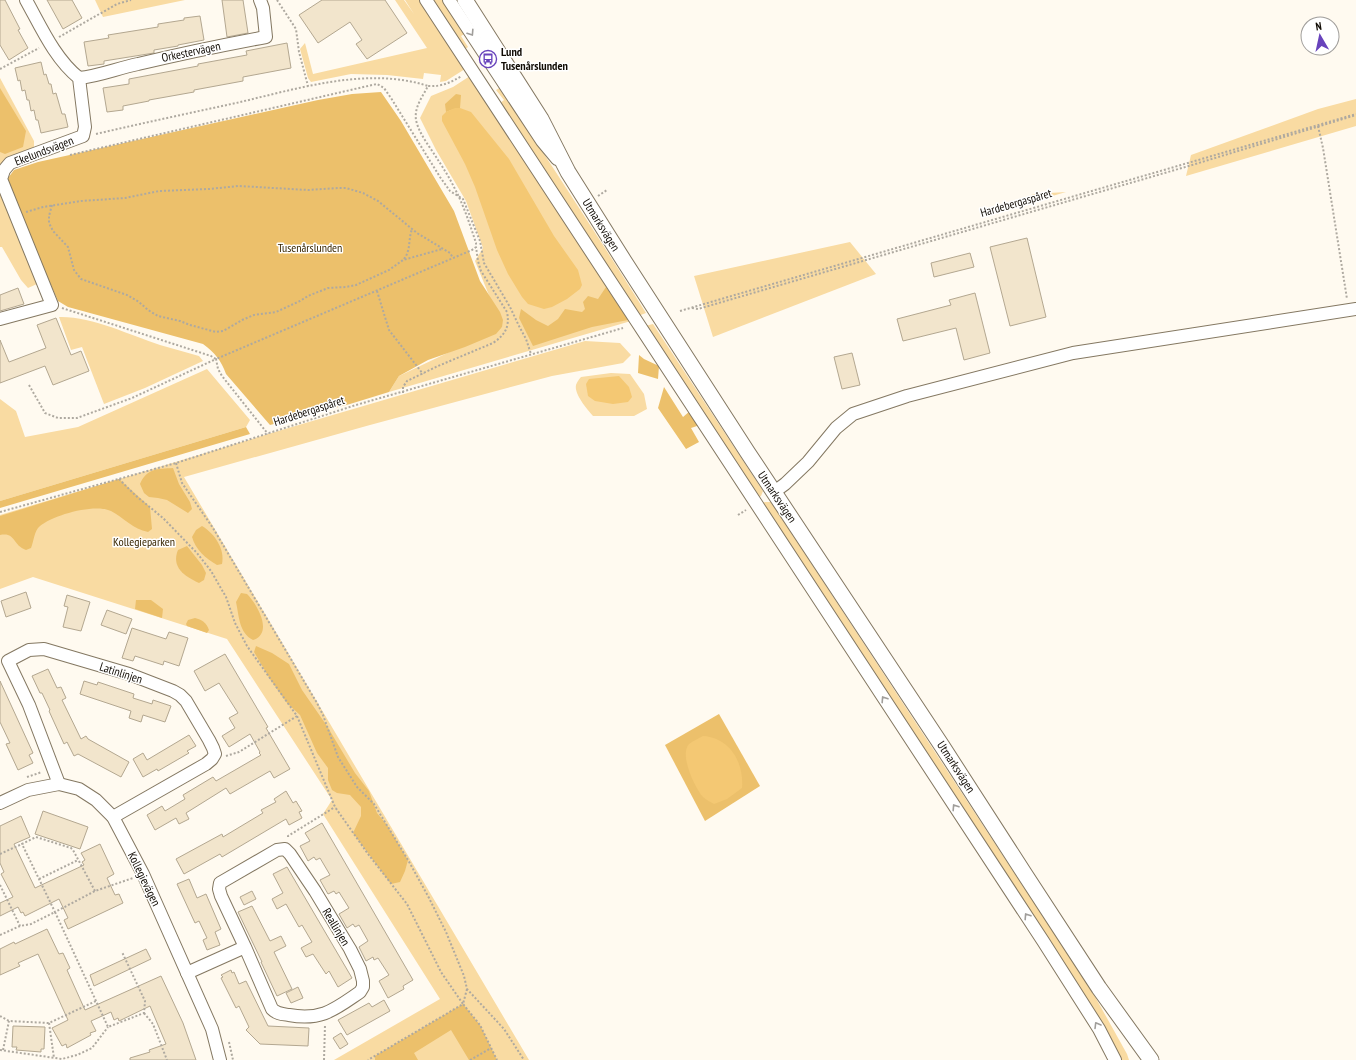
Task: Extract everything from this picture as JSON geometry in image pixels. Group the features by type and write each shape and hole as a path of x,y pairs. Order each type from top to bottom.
{"main road":[{"name":"Utmarksvägen","path":"465,0 541,119 568,172 624,261 1099,988 1123,1033 1141,1059"}],"street":[{"path":"26,0 68,70 79,78"},
{"name":"Orkestervägen","path":"79,78 89,77 196,50 266,37 263,8 260,0"},
{"path":"426,0 1043,941 1100,1029 1115,1060"},
{"path":"449,0 542,141 568,172"},
{"name":"Ekelundsvägen","path":"52,305 1,179 4,170 10,163 83,136 85,127 79,78"},
{"path":"0,319 52,305"},
{"path":"774,492 785,484 808,462 836,428 853,414 907,396 1073,353 1352,310"},
{"name":"Latinlinjen","path":"59,784 29,705 8,661 29,650 37,648 129,674 180,695 186,701 209,740 215,754"},
{"path":"113,817 206,764 215,754"},
{"name":"Kollegievägen","path":"0,803 28,790 59,784 79,789 96,800 113,817 143,874 212,1029 220,1060"},
{"name":"Reallinjen","path":"285,849 315,891 350,949 363,975 363,987 360,992 325,1014 310,1017 296,1017 278,1014 272,1009 245,947 221,896 219,889 220,883 277,850 285,849"},
{"path":"187,973 245,947"}],"path":[{"path":"0,69 117,4 131,0"},
{"path":"277,0 296,30 299,52 308,86"},
{"path":"83,136 308,86 351,78 404,80 437,87 448,84 472,70"},
{"path":"67,156 377,84 381,85 391,98 450,191 463,199 480,241 484,263 510,307 526,339 531,354"},
{"path":"403,393 403,387 407,381 499,339 506,331 508,320 507,312 481,271 476,243 459,196 418,127 416,112 428,86"},
{"name":"Hardebergaspåret","path":"680,311 1356,114"},
{"path":"1318,126 1352,310"},
{"path":"16,217 29,210 52,205 125,198 159,191 239,186 308,190 346,188 363,193 378,201 412,228 450,254 453,258"},
{"path":"52,205 49,223 53,231 68,247 74,270 82,279 127,296 139,302 158,316 216,332 223,331 254,315 276,312 328,288 356,285 389,270 403,260 408,254 409,237 412,228"},
{"path":"29,385 45,413 58,418 77,418 132,398 476,247"},
{"path":"403,260 442,248"},
{"path":"377,291 389,330 423,374"},
{"path":"52,305 211,356 216,360 218,370 222,376 268,434"},
{"name":"Hardebergaspåret","path":"0,512 119,479 268,434 356,405 403,393 623,328"},
{"path":"176,462 182,483 213,528 324,715 338,757 357,787 374,804 408,860 446,932 464,976 467,989 463,1004 368,1060"},
{"path":"119,479 135,495 163,518 198,553 211,571 226,597 235,622 247,646 297,716 335,807 406,904 441,972 463,1004 480,1025 497,1060"},
{"path":"215,754 227,756 239,752 297,716"},
{"path":"285,849 288,836 335,807"},
{"path":"0,854 33,838 40,838 71,848 95,892"},
{"path":"22,844 108,1028"},
{"path":"39,879 78,860"},
{"path":"0,935 20,926 31,924 95,892 143,874"},
{"path":"0,886 20,926"},
{"path":"122,952 145,1001 144,1013 154,1024 167,1060"},
{"path":"467,989 504,1029 524,1060"},
{"path":"0,1016 9,1021 49,1023 96,1001"},
{"path":"0,1050 69,1059 92,1048 108,1028 144,1013"},
{"path":"324,1060 325,1014"},
{"path":"3,1050 9,1021"},
{"path":"49,1023 54,1058"},
{"path":"470,1060 491,1048"}],"green space":[{"path":"95,0 185,0 103,17"},
{"path":"395,0 404,0 414,14 405,0 420,0 465,69 446,81 440,82 441,75 424,73 423,79 387,75 351,74 311,82 308,78 300,49 305,43 313,74 427,48"},
{"path":"431,0 443,0 466,33 461,36 468,47 464,50"},
{"path":"470,76 631,321 389,392 399,376 502,327 475,261 483,248 466,201 436,150 420,118 431,96 453,87"},
{"path":"0,78 34,141 34,147 0,164"},
{"path":"501,87 646,313 638,316 499,104 504,100 496,90"},
{"path":"0,88 26,131 23,147 5,154 0,152"},
{"name":"Tusenårslunden","path":"381,92 401,121 454,211 480,281 500,312 503,320 502,327 496,334 428,360 399,376 389,392 270,425 226,374 217,357 203,344 68,307 58,301 9,190 8,178 14,170 38,162 318,100 352,94"},
{"path":"456,94 461,95 460,108 446,112 445,104"},
{"path":"1356,99 1356,126 1186,176 1191,155 1318,109"},
{"path":"1066,192 1007,209 1033,194"},
{"path":"0,193 37,284 28,288 21,280 2,247 0,247"},
{"path":"850,242 876,274 713,337 694,276"},
{"path":"606,287 628,320 592,327 533,346 519,318 521,309 536,320 548,326 558,319 565,309 582,312 585,309 583,302 588,296 598,299"},
{"path":"59,317 97,323 160,345 199,356 203,361 145,388 104,404 82,347 71,350"},
{"path":"653,324 763,491 761,496 757,498 645,326"},
{"name":"Kollegieparken","path":"585,341 620,343 631,355 623,363 552,376 184,477 529,1060 334,1060 440,999 323,814 332,800 227,639 33,577 0,589 0,515 268,434"},
{"path":"639,355 659,366 658,379 638,373"},
{"path":"207,369 250,420 246,427 0,501 0,399 16,411 25,437 78,427"},
{"path":"611,373 630,374 644,394 647,409 634,416 593,416 579,397 576,384 581,377"},
{"path":"664,387 683,417 690,411 700,425 691,428 699,442 686,449 658,408"},
{"path":"246,427 250,434 0,508 0,501"},
{"path":"173,468 179,484 190,502 192,509 188,513 167,500 149,497 144,493 140,484 146,475 153,470"},
{"path":"119,479 150,507 152,529 148,532 133,526 111,511 95,508 74,511 46,522 38,528 31,548 26,550 18,545 9,535 0,535 0,516"},
{"path":"771,502 1093,993 1129,1060 1119,1060 760,504"},
{"path":"202,526 211,533 218,542 223,558 222,564 217,565 205,556 196,546 192,537 196,530"},
{"path":"187,546 202,565 206,573 204,580 199,583 184,574 180,570 176,561 178,550"},
{"path":"241,593 247,594 255,604 262,618 262,631 259,636 253,640 248,637 242,629 239,618 236,602"},
{"path":"136,600 151,600 163,609 162,618 135,609"},
{"path":"195,618 205,623 209,630 207,633 187,626 186,624 188,620"},
{"path":"256,646 272,653 289,664 302,690 327,726 355,773 369,791 377,813 387,825 408,860 400,882 391,884 353,833 361,816 361,807 350,795 337,793 332,790 328,780 328,768 317,753 300,715 287,703 270,679 254,652"},
{"path":"719,714 760,786 705,821 665,745"},
{"path":"463,1004 480,1025 497,1060 469,1060 451,1030 414,1053 418,1060 375,1060 375,1056"}],"shaded area":[{"path":"455,108 460,108 471,112 509,159 554,236 578,270 582,285 580,289 567,299 552,307 544,309 528,304 508,274 497,250 475,187 465,164 442,121 442,116 446,112"},
{"path":"619,376 629,387 632,397 628,402 613,404 595,401 588,396 586,384 589,379"},
{"path":"703,736 721,741 728,746 738,761 741,769 742,788 727,799 714,804 704,798 700,793 692,779 687,763 686,749 689,744"}],"building":[{"path":"0,0 5,0 20,29 18,30 28,48 9,60 0,45"},
{"path":"47,0 72,0 82,18 63,29"},
{"path":"222,0 243,0 248,33 227,37"},
{"path":"322,0 385,0 407,33 367,59 356,44 362,40 350,22 318,43 299,15"},
{"path":"200,16 204,40 154,50 154,53 104,61 104,64 88,66 84,42 109,38 108,35 158,27 158,24"},
{"path":"287,43 291,68 243,77 243,81 149,100 123,106 123,110 107,112 103,88 129,84 129,79 247,55 246,51"},
{"path":"41,62 44,75 46,74 49,84 51,84 53,94 56,93 62,114 65,114 68,127 41,133 34,110 31,111 25,90 22,91 20,80 18,81 15,68"},
{"path":"1027,238 1046,317 1010,326 990,247"},
{"path":"970,253 974,267 934,277 931,263"},
{"path":"18,288 24,304 0,311 0,295"},
{"path":"975,293 990,353 964,360 956,328 903,341 897,319 951,305 949,300"},
{"path":"56,318 71,355 81,351 89,371 53,385 45,366 0,383 0,340 9,362 46,348 37,325"},
{"path":"852,353 860,385 842,389 834,357"},
{"path":"26,592 31,608 6,617 1,601"},
{"path":"67,595 90,602 81,631 63,627 68,607 64,606"},
{"path":"107,610 132,619 126,634 101,625"},
{"path":"132,628 166,639 169,632 188,638 179,666 164,661 163,665 135,656 133,661 122,658"},
{"path":"225,654 268,727 266,728 290,769 274,778 270,771 230,794 226,788 186,813 189,819 179,824 176,818 155,830 147,815 162,806 165,811 185,799 183,795 213,777 216,781 261,755 250,734 229,747 222,736 235,728 229,718 238,713 219,683 205,691 194,671"},
{"path":"48,669 57,688 61,687 66,698 62,700 81,739 86,736 88,739 129,762 121,777 78,754 74,756 67,742 64,744 42,693 40,693 32,676"},
{"path":"0,681 33,753 29,755 33,763 18,770 6,744 10,743 0,722"},
{"path":"84,681 97,685 98,682 134,694 133,698 152,704 153,700 171,706 165,722 143,715 141,722 129,718 131,711 80,694"},
{"path":"189,735 196,746 187,751 189,753 158,771 157,769 143,777 133,759 143,753 147,760"},
{"path":"286,791 293,803 296,801 302,811 299,812 302,818 289,825 286,819 222,857 220,854 184,874 176,859 222,834 223,837 263,813 261,810 276,802 274,799"},
{"path":"43,811 88,827 80,849 35,834"},
{"path":"21,816 30,837 14,844 35,888 84,865 82,862 85,860 81,853 100,844 114,874 107,878 115,895 119,894 123,903 68,929 64,920 68,918 59,899 25,916 23,912 21,913 18,907 0,916 0,903 13,897 1,874 4,872 0,863 0,826"},
{"path":"322,823 413,980 403,986 404,989 388,998 379,981 389,975 378,958 374,960 373,957 366,961 359,947 368,941 359,925 355,927 353,924 347,928 339,914 349,908 339,892 336,894 334,891 328,894 320,880 330,875 320,858 316,860 314,857 308,861 300,846 310,841 305,833"},
{"path":"287,867 352,978 338,987 329,971 326,974 313,954 306,957 301,948 312,942 302,925 299,927 286,904 277,909 272,899 283,893 273,874"},
{"path":"189,879 197,898 206,894 221,929 215,932 220,945 207,950 203,940 207,938 199,921 195,923 177,884"},
{"path":"252,891 256,899 244,905 240,897"},
{"path":"252,906 270,941 281,936 286,946 274,952 292,989 277,996 238,912"},
{"path":"47,929 59,954 63,953 70,968 67,970 85,1010 161,976 183,1023 196,1060 130,1060 130,1058 150,1052 149,1050 166,1044 150,1006 119,1021 118,1018 114,1020 111,1012 91,1021 96,1031 90,1033 91,1035 67,1048 66,1044 62,1046 52,1028 68,1020 38,954 18,963 20,966 0,975 0,949 14,942 15,944"},
{"path":"146,949 151,959 94,986 90,975"},
{"path":"231,970 232,973 234,972 239,984 246,981 268,1026 309,1028 308,1046 260,1044 246,1030 249,1027 239,1006 236,1008 221,978 223,977 221,975"},
{"path":"298,987 303,998 291,1003 286,993"},
{"path":"384,1000 390,1011 347,1035 338,1020 369,1003 372,1007"},
{"path":"13,1026 45,1027 44,1049 41,1049 41,1052 16,1050 17,1047 12,1047"},
{"path":"341,1033 348,1044 340,1049 333,1038"}],"place":[{"name":"Lund Tusenårslunden","path":"488,59"}]}
